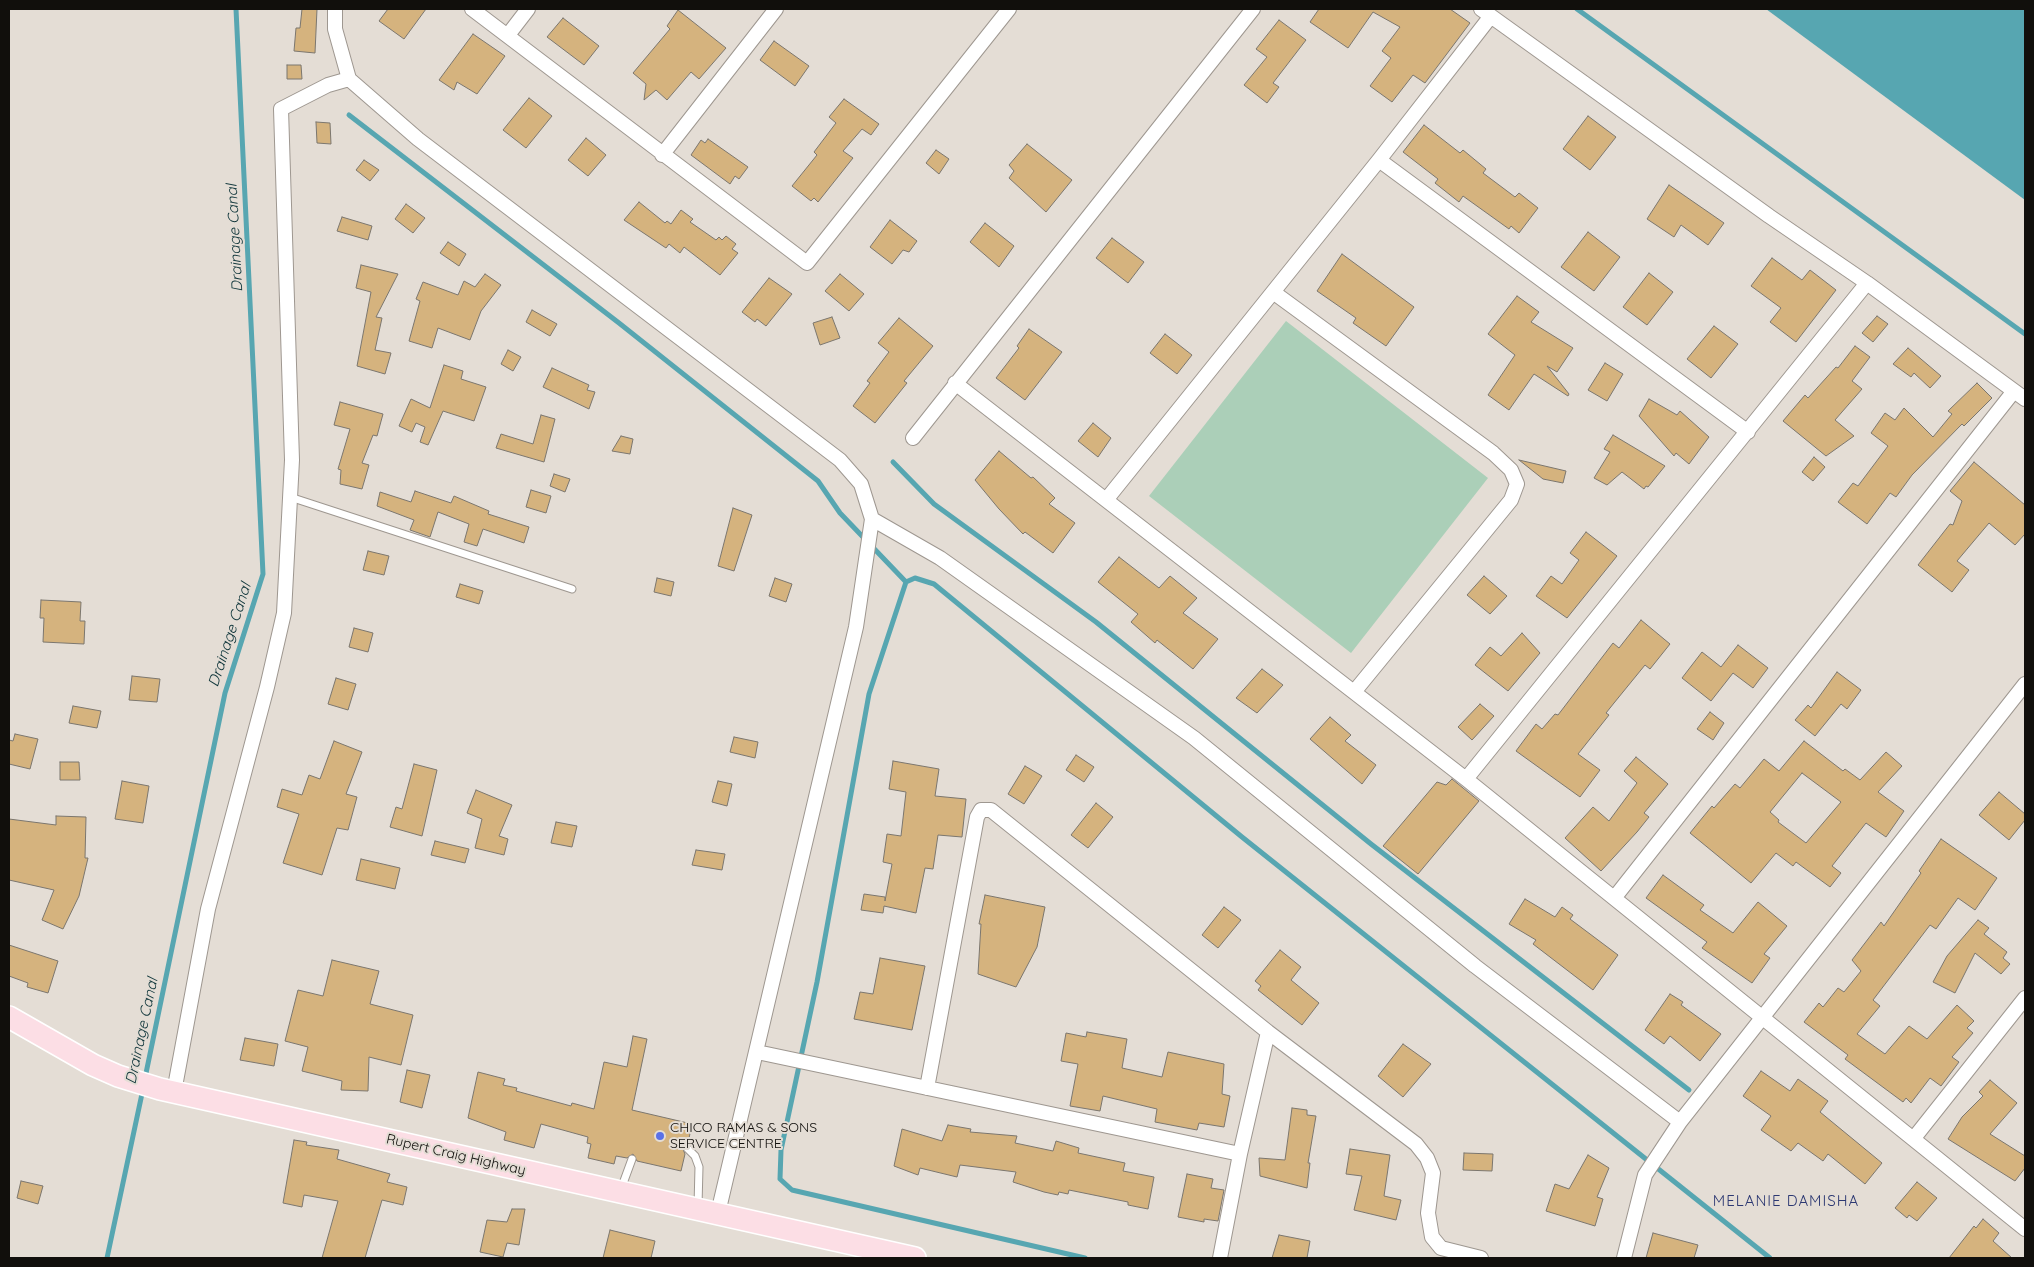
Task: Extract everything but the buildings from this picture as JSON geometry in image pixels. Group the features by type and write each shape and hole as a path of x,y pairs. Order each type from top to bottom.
{"main road":[{"name":"Rupert Craig Highway","path":"9,1017 65,1050 118,1076 167,1090 915,1258"}],"street":[{"path":"335,9 335,29 349,79 418,139 840,460 861,484 872,519 856,627 757,1052 708,1211"},
{"path":"472,9 807,264 1009,9"},
{"path":"508,35 528,9"},
{"path":"662,155 776,9"},
{"path":"914,438 955,383 1253,9"},
{"path":"1106,500 1380,160 1486,12 1738,194 1867,283 2025,399"},
{"path":"167,1090 208,909 267,686 284,612 292,460 281,109 328,85 349,79"},
{"path":"1380,160 1748,432"},
{"path":"1466,779 1867,283"},
{"path":"1273,292 1493,453 1511,470 1517,484 1511,500 1354,692"},
{"path":"955,383 1466,779 1615,897 2025,1229"},
{"path":"1615,897 2014,391"},
{"path":"872,519 940,558 1194,738 1475,966 1680,1122"},
{"path":"1624,1258 1645,1175 1680,1122 1764,1018 2025,684"},
{"path":"927,1088 975,827 981,810 991,810 1268,1032 1416,1144 1428,1158 1433,1173 1428,1213 1432,1238 1441,1248 1481,1258"},
{"path":"1914,1138 2025,998"},
{"path":"1220,1258 1240,1154 1268,1032"},
{"path":"757,1052 1240,1154"}],"lane":[{"path":"290,497 572,589"},
{"path":"687,1148 695,1156 708,1211"},
{"path":"620,1191 632,1159"}],"green space":[{"path":"1286,321 1488,478 1351,653 1149,496"}],"water":[{"path":"1766,9 2025,9 2025,200"}],"waterway":[{"name":"Drainage Canal","path":"145,1078 225,693 263,574 236,9"},
{"path":"1577,9 2025,334"},
{"path":"349,115 619,323 818,481 840,513 906,582"},
{"path":"893,462 934,504 1096,622 1371,844 1689,1090"},
{"path":"1085,1258 792,1190 780,1179 781,1150 817,982 869,694 906,582 915,578 934,584 1242,837 1770,1258"},
{"name":"Drainage Canal","path":"107,1258 143,1089"}],"place":[{"name":"CHICO RAMAS & SONS SERVICE CENTRE","path":"660,1136"}],"district":[{"name":"MELANIE DAMISHA","path":"1786,1201"}]}
